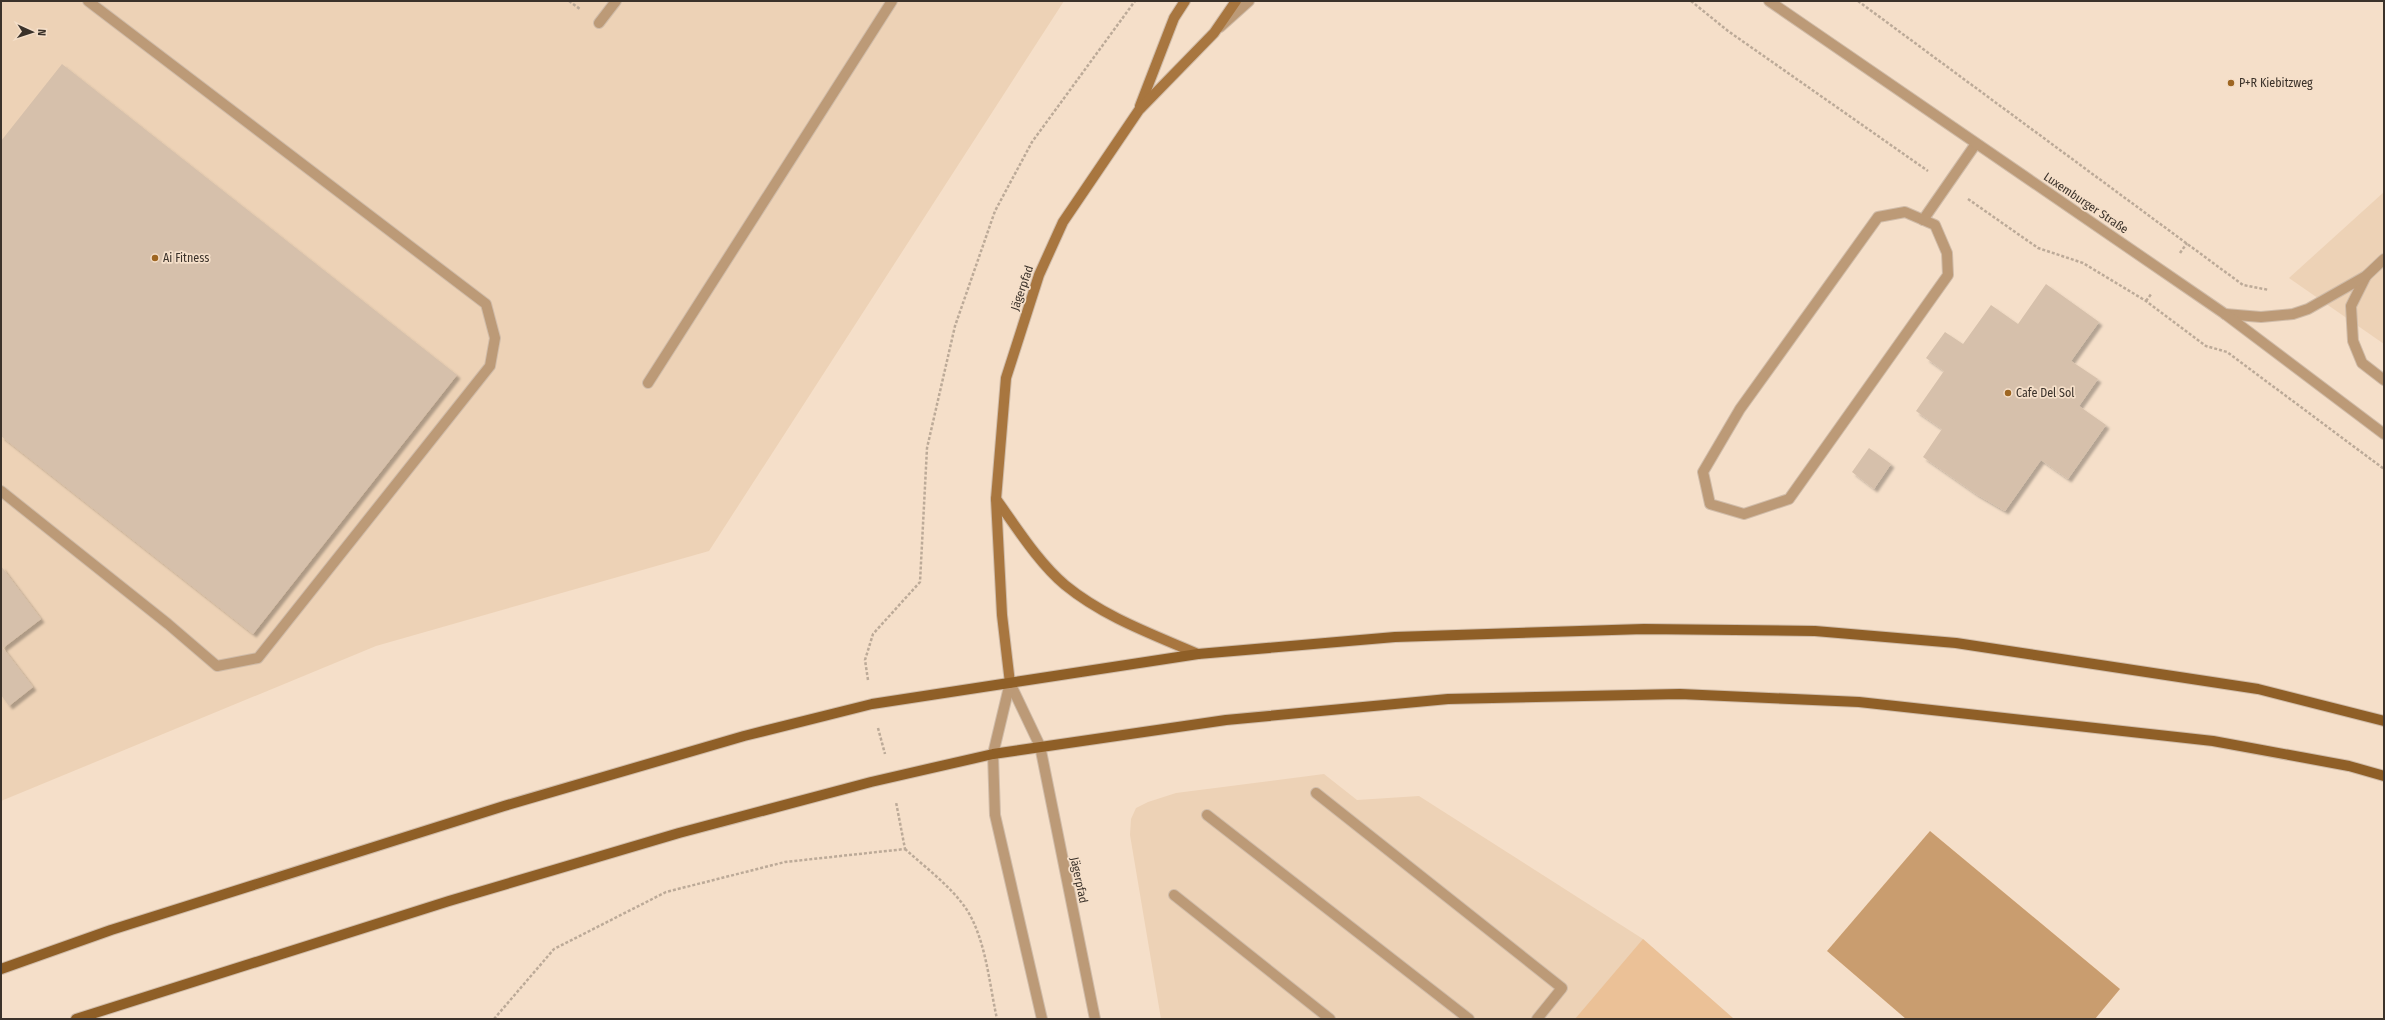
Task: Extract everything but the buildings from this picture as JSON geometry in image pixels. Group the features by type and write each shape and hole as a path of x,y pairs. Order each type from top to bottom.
{"main road":[{"path":"1,969 111,930 504,806 744,736 872,704 1198,654 1403,636 1644,629 1815,631 1956,643 2258,689 2384,721"},
{"path":"76,1019 442,904 679,833 891,778 993,754 1226,720 1448,699 1680,694 1859,702 2213,741 2349,766 2384,776"}],"street":[{"path":"1,491 168,624 217,666 258,658 490,366 495,338 486,304 88,1"},
{"path":"598,24 616,1"},
{"path":"648,382 892,1"},
{"path":"1139,110 1174,18 1185,1"},
{"path":"1214,33 1236,1"},
{"path":"1139,110 1214,33 1250,1"},
{"name":"Luxemburger Straße","path":"1769,1 1975,145 2225,314 2384,434"},
{"name":"Jägerpfad","path":"1095,1019 1040,746 1010,683 1002,615 996,499 1006,378 1039,275 1062,222 1139,110"},
{"path":"1923,220 1975,145"},
{"path":"1905,212 1923,220 1935,225 1947,253 1948,275 1789,500 1744,514 1710,504 1703,472 1740,410 1878,217 1905,212"},
{"path":"2225,314 2261,317 2293,314 2308,309 2366,276 2384,258"},
{"path":"2366,276 2351,306 2353,341 2362,363 2384,380"},
{"path":"996,499 1034,550 1064,584 1094,607 1123,622 1198,654"},
{"path":"1010,683 993,754 995,815 1042,1019"},
{"path":"1316,793 1562,988 1537,1019"},
{"path":"1207,815 1469,1019"},
{"path":"1174,895 1330,1019"}],"path":[{"path":"997,1019 980,940 965,908 934,874 905,849 891,778 872,704 865,660 873,634 920,582 928,448 955,326 994,211 1032,142 1135,1"},
{"path":"1691,1 1728,31 2038,248 2083,263 2146,301 2206,346 2227,352 2384,469"},
{"path":"1858,1 2243,285 2273,291"},
{"path":"494,1019 554,949 666,892 785,862 905,849"}],"shaded area":[{"path":"1,1 1064,1 709,551 376,646 1,801"},
{"path":"2384,192 2384,344 2289,278"},
{"path":"1324,774 1357,800 1419,796 1643,939 1734,1019 1161,1019 1130,835 1131,819 1136,808 1148,802 1176,793"},
{"path":"1930,831 2120,989 2095,1019 1906,1019 1827,951"},
{"path":"1643,939 1734,1019 1575,1019"}],"place":[{"name":"P+R Kiebitzweg","path":"2231,83"},
{"name":"Ai Fitness","path":"155,258"},
{"name":"Cafe Del Sol","path":"2008,393"}]}
